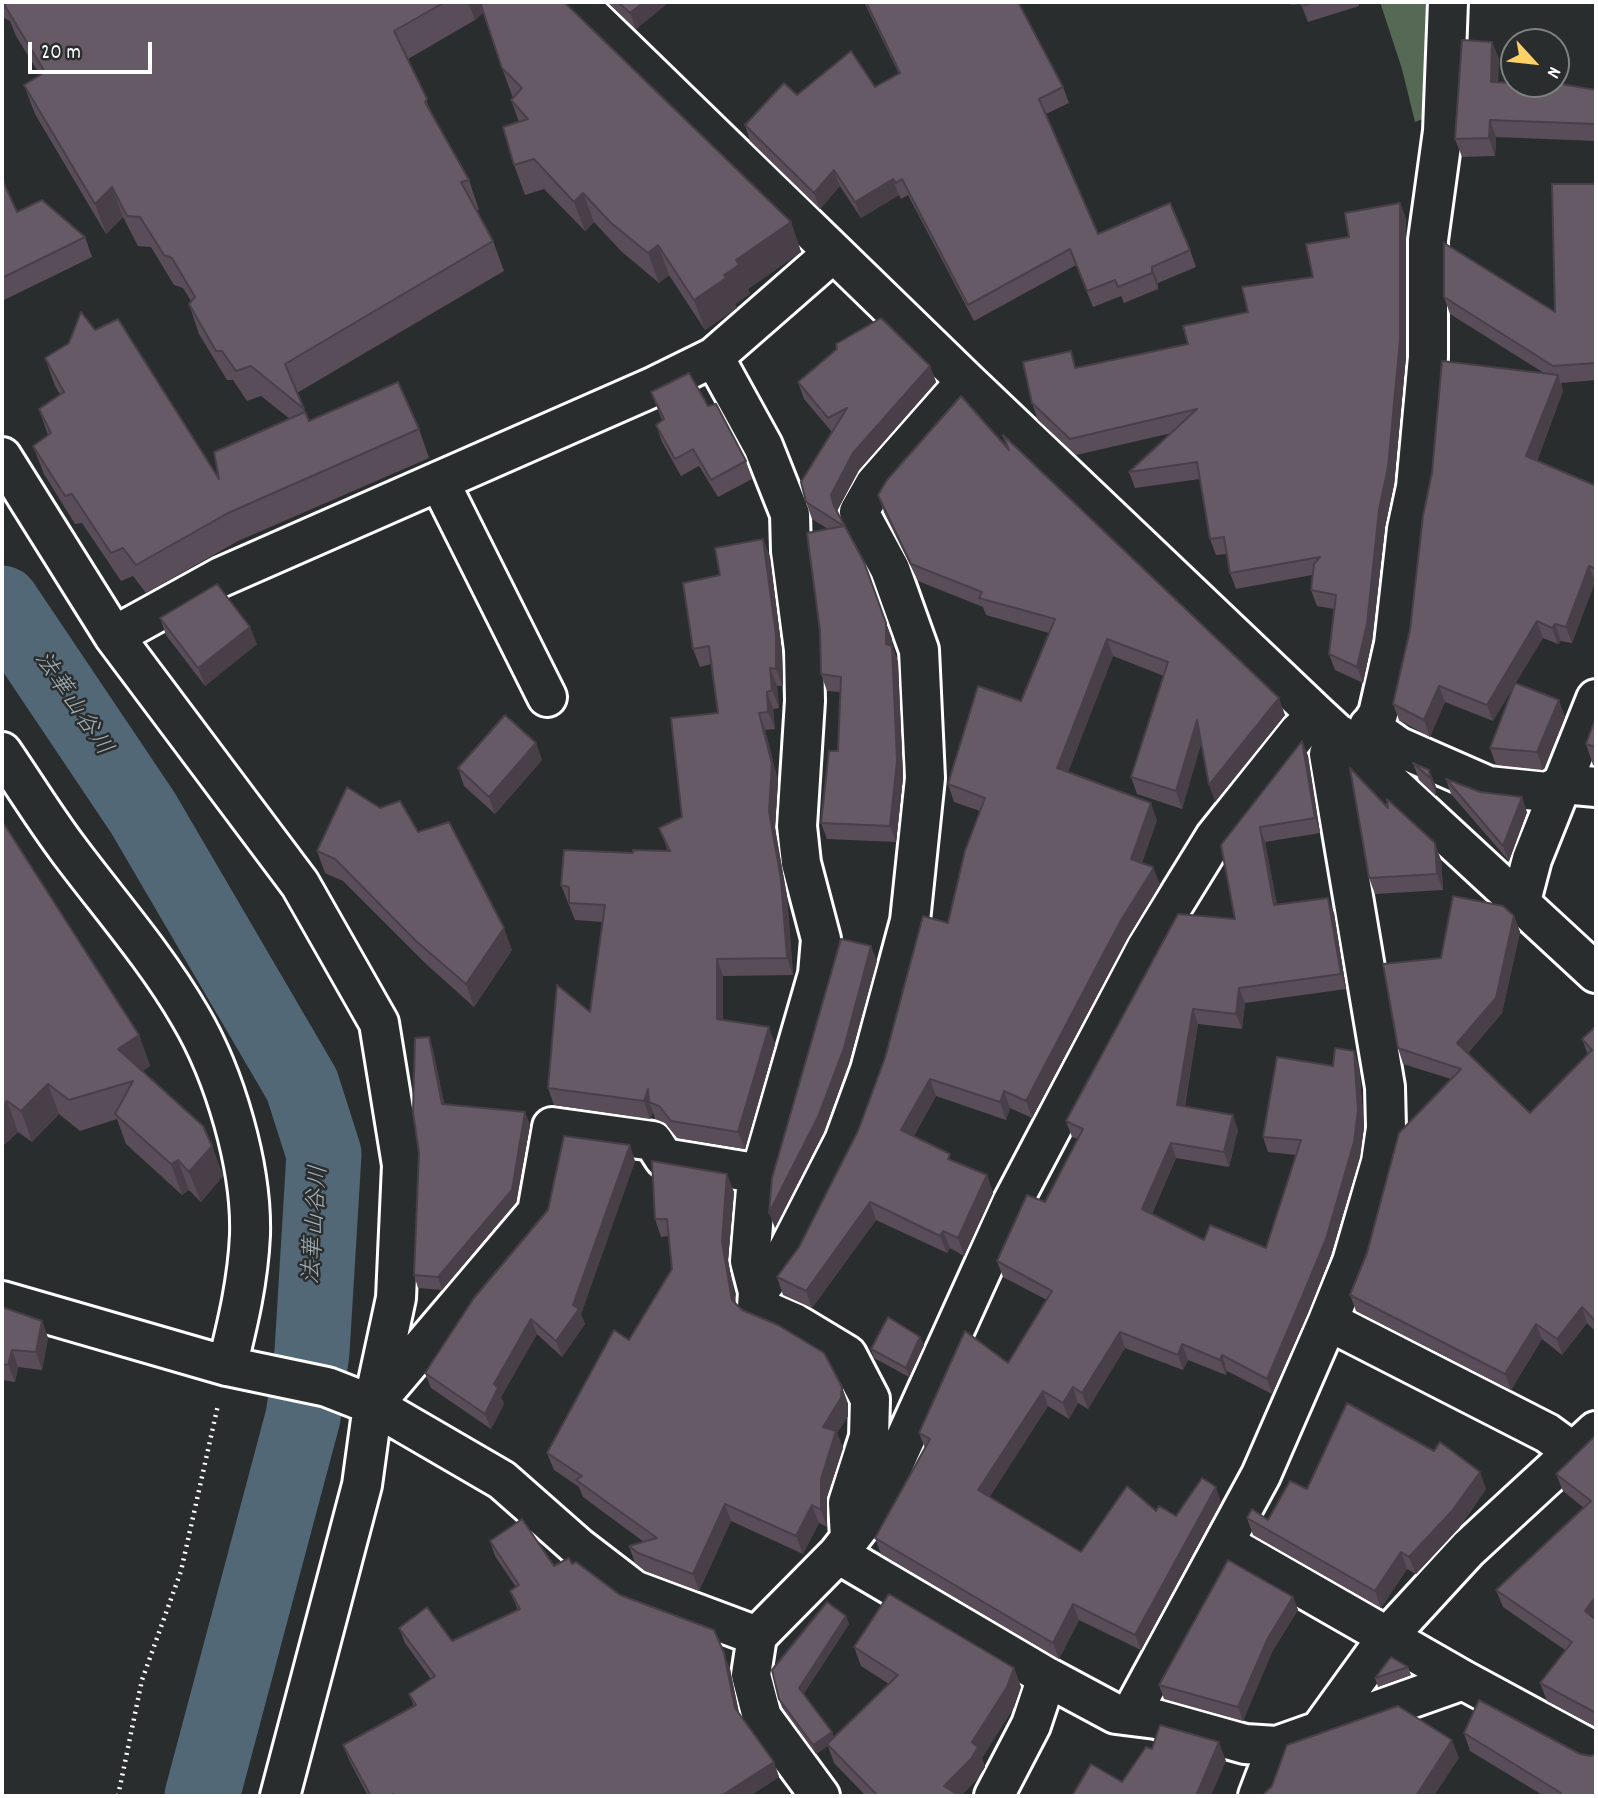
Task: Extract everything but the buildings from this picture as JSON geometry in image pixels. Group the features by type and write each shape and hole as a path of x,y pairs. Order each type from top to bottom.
{"street":[{"path":"576,2 966,382 1346,731 1596,973"},
{"path":"1131,1714 1261,1475 1352,1262 1381,1161 1386,1128 1385,1087 1329,754 1346,731 1378,714 1394,644 1406,529 1416,486 1428,357 1428,240 1443,131 1448,2"},
{"path":"114,636 221,577 651,388 714,357 833,253"},
{"path":"714,357 758,436 790,514 791,551 804,650 805,701 797,826 801,863 821,939 818,974 761,1174 751,1227 750,1261 758,1292 757,1307 794,1323 847,1355 870,1399 869,1437 848,1503 844,1546"},
{"path":"758,1292 786,1254 844,1141 870,1070 909,921 925,778 919,650 890,569 859,512 875,484 966,382"},
{"path":"2,457 114,636 300,884 379,1023 402,1165 396,1298 373,1405 362,1485 280,1796"},
{"path":"439,481 547,697"},
{"path":"1521,901 1532,859 1580,786 1596,699"},
{"path":"820,1796 762,1717 751,1675 757,1636 844,1546 865,1519 893,1466 1012,1203 1146,949 1216,837 1298,733 1346,731 1399,747 1488,786 1547,792 1580,786"},
{"path":"2,752 66,846 142,946 191,1018 228,1103 245,1169 250,1234 244,1298 227,1366"},
{"path":"373,1405 537,1212 552,1127 653,1141 664,1158 761,1174"},
{"path":"2,1301 227,1366 327,1387 373,1405 502,1480 578,1547 634,1590 757,1636"},
{"path":"1328,1321 1547,1433 1584,1441"},
{"path":"1318,1733 1388,1636 1468,1549 1584,1441"},
{"path":"1224,1543 1463,1681 1596,1752"},
{"path":"844,1546 1047,1677 1116,1714 1131,1714 1245,1744 1277,1746 1463,1681"},
{"path":"994,1796 1031,1725 1047,1677"},
{"path":"1258,1796 1277,1746"}],"path":[{"path":"118,1796 142,1680 181,1571 227,1366"}],"green space":[{"path":"1380,2 1440,2 1431,116 1415,122 1402,69"}],"waterway":[{"name":"法華山谷川","path":"2,603 143,813 302,1085 324,1154 312,1352 303,1417 202,1796"}]}
